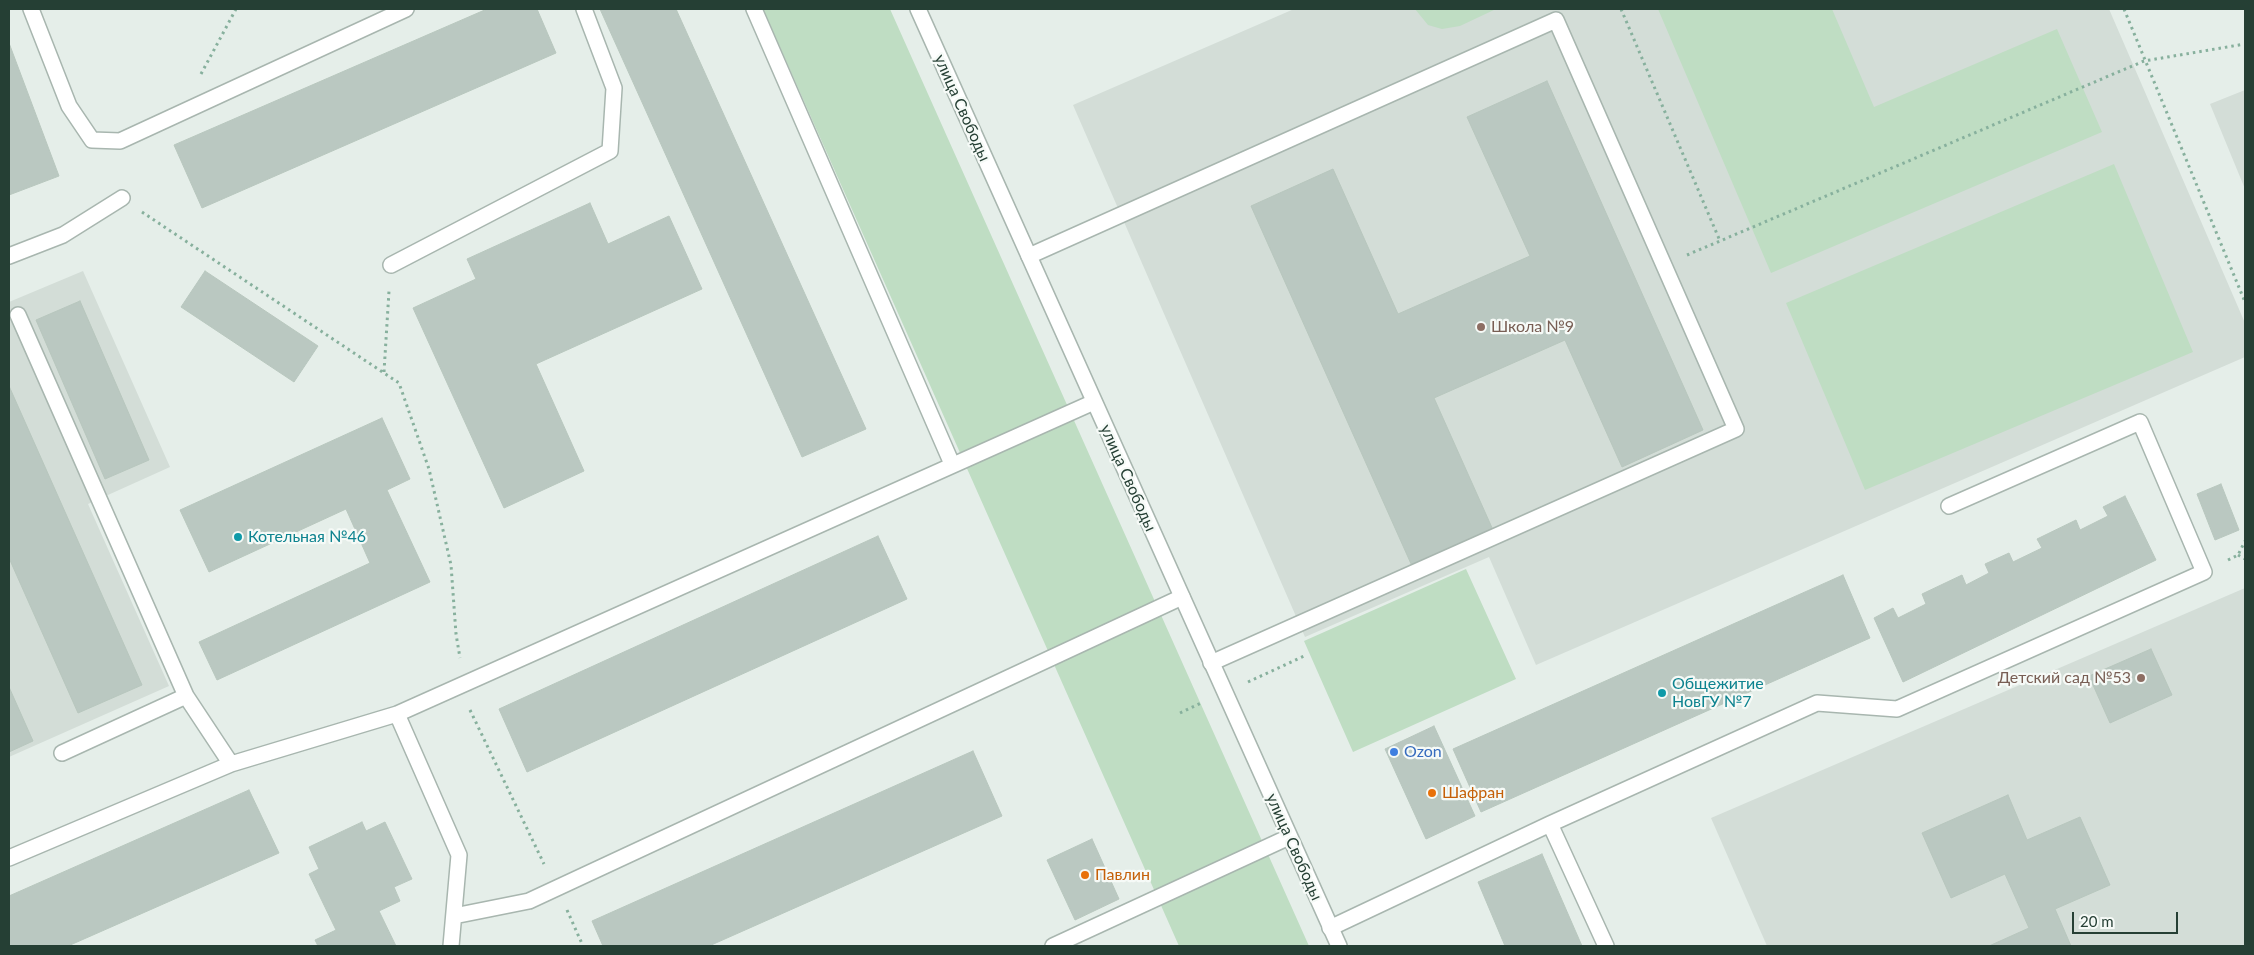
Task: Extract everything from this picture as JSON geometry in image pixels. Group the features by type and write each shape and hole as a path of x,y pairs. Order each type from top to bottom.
{"street":[{"path":"31,9 69,106 92,140 120,141 406,9"},
{"path":"391,265 610,151 614,88 584,9"},
{"path":"754,9 952,464"},
{"name":"улица Свободы","path":"919,9 1338,946"},
{"path":"1029,256 1556,20 1736,429 1211,663"},
{"path":"9,256 63,235 122,198"},
{"path":"18,315 186,696 231,764"},
{"path":"9,858 231,764 398,714 952,464 1094,402"},
{"path":"1330,928 1550,824 1817,703 1897,709 2204,572 2140,422 1949,506"},
{"path":"454,916 529,901 1182,597"},
{"path":"62,753 186,696"},
{"path":"398,714 459,855 451,946"},
{"path":"1550,824 1606,946"},
{"path":"1053,946 1289,837"}],"path":[{"path":"178,115 236,9"},
{"path":"1621,9 1720,241"},
{"path":"2124,9 2245,302"},
{"path":"1664,265 2144,61 2245,44"},
{"path":"122,198 399,383 429,469 450,565 456,634 461,661"},
{"path":"384,372 391,265"},
{"path":"2238,555 2245,559"},
{"path":"469,706 471,715 545,866"},
{"path":"562,902 583,946"}],"shaded area":[{"path":"1294,9 2109,9 2245,323 2245,357 1536,665 1489,557 1305,637 1073,105"},
{"path":"2245,90 2245,189 2210,104"},
{"path":"83,271 170,467 88,504 169,686 9,757 9,302"},
{"name":"Детский сад №53","path":"2245,588 2245,946 1767,946 1711,818"}],"green space":[{"path":"763,9 890,9 1309,946 1179,946"},
{"path":"1415,9 1496,9 1460,26 1442,29 1428,25"},
{"path":"1658,9 1832,9 1874,107 2057,29 2102,132 1771,273"},
{"path":"2114,164 2193,352 1865,490 1786,303"},
{"path":"1466,569 1516,679 1353,752 1304,641"}],"building":[{"path":"487,9 537,9 556,53 202,208 174,145"},
{"path":"600,9 676,9 866,429 802,457"},
{"path":"9,43 59,176 9,195"},
{"name":"Школа №9","path":"1547,81 1703,430 1622,467 1565,340 1434,398 1493,530 1412,566 1251,206 1333,169 1398,314 1530,256 1467,117"},
{"path":"590,203 608,244 669,216 702,289 536,364 584,471 504,508 413,308 476,279 467,259"},
{"path":"205,271 318,346 294,382 181,307"},
{"path":"80,301 149,460 105,479 36,320"},
{"path":"9,386 142,685 78,713 9,558"},
{"name":"Котельная №46","path":"382,418 410,479 387,490 430,582 217,680 199,642 370,563 346,509 209,572 180,510"},
{"path":"2221,484 2239,530 2215,540 2197,494"},
{"path":"2125,496 2156,560 1903,682 1874,618 1893,608 1898,618 1926,604 1922,594 1962,575 1966,585 1989,573 1985,564 2009,553 2013,562 2042,548 2037,539 2076,520 2080,530 2108,516 2103,507"},
{"path":"878,536 907,599 527,772 499,709"},
{"name":"Общежитие НовГУ №7","path":"1843,575 1870,638 1481,812 1453,749"},
{"path":"2151,649 2172,695 2110,723 2089,676"},
{"path":"9,687 33,741 9,752"},
{"path":"1434,726 1475,816 1426,839 1385,749"},
{"path":"973,751 1002,816 709,946 603,946 592,921"},
{"path":"249,790 279,853 68,946 9,946 9,896"},
{"path":"2008,795 2027,840 2080,817 2110,885 2055,909 2071,946 1989,946 2029,928 2005,874 1951,898 1922,833"},
{"path":"362,822 366,831 385,822 412,879 394,887 400,901 379,911 396,946 318,946 315,940 336,930 309,874 319,869 309,847"},
{"path":"1092,839 1119,899 1075,920 1047,860"},
{"path":"1542,854 1582,946 1505,946 1478,882"}],"place":[{"name":"Школа №9","path":"1481,327"},
{"name":"Котельная №46","path":"238,537"},
{"name":"Детский сад №53","path":"2141,678"},
{"name":"Общежитие НовГУ №7","path":"1662,693"},
{"name":"Ozon","path":"1394,752"},
{"name":"Шафран","path":"1432,793"},
{"name":"Павлин","path":"1085,875"}]}
